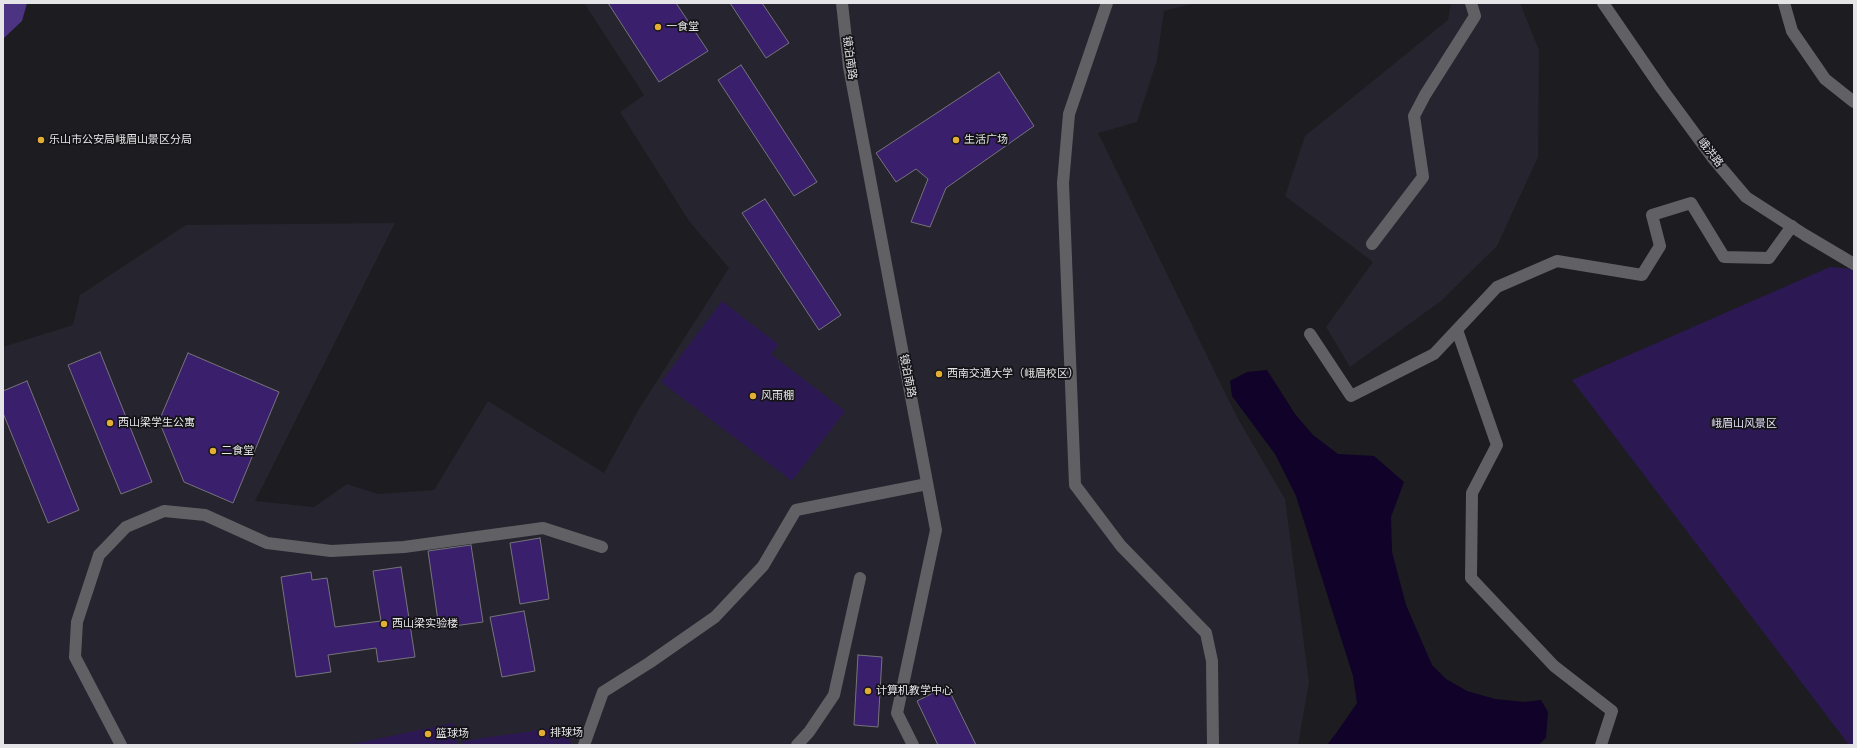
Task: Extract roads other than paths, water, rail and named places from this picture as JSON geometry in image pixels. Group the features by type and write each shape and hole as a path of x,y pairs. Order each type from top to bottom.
{"street":[{"name":"镜泊南路","path":"842,3 849,67 936,530 897,713 913,745"},
{"path":"1108,3 1068,114 1063,183 1075,485 1121,546 1206,633 1212,661 1213,745"},
{"path":"1372,244 1423,177 1414,116 1425,95 1474,16 1471,3"},
{"name":"峨洪路","path":"1603,3 1662,89 1712,157 1746,197 1854,264"},
{"path":"1784,3 1792,31 1825,78 1854,102"},
{"path":"1310,334 1351,396 1434,354 1497,287 1557,261 1642,276 1660,246 1652,214 1691,203 1724,257 1769,258 1792,226"},
{"path":"1457,330 1497,445 1472,493 1471,578 1554,666 1612,711 1601,745"},
{"path":"584,745 603,692 649,663 715,617 764,566 796,510 928,484"},
{"path":"121,745 75,657 77,622 99,555 126,527 164,511 205,515 268,543 331,551 404,547 543,528 602,547"},
{"path":"797,745 809,732 834,695 860,578"}],"place":[{"name":"一食堂","path":"658,27"},
{"name":"乐山市公安局峨眉山景区分局","path":"41,140"},
{"name":"生活广场","path":"956,140"},
{"name":"西南交通大学（峨眉校区）","path":"939,374"},
{"name":"风雨棚","path":"753,396"},
{"name":"西山梁学生公寓","path":"110,423"},
{"name":"二食堂","path":"213,451"},
{"name":"西山梁实验楼","path":"384,624"},
{"name":"计算机教学中心","path":"868,691"},
{"name":"排球场","path":"542,733"},
{"name":"篮球场","path":"428,734"}],"park label":[{"name":"峨眉山风景区","path":"1744,424"}]}
